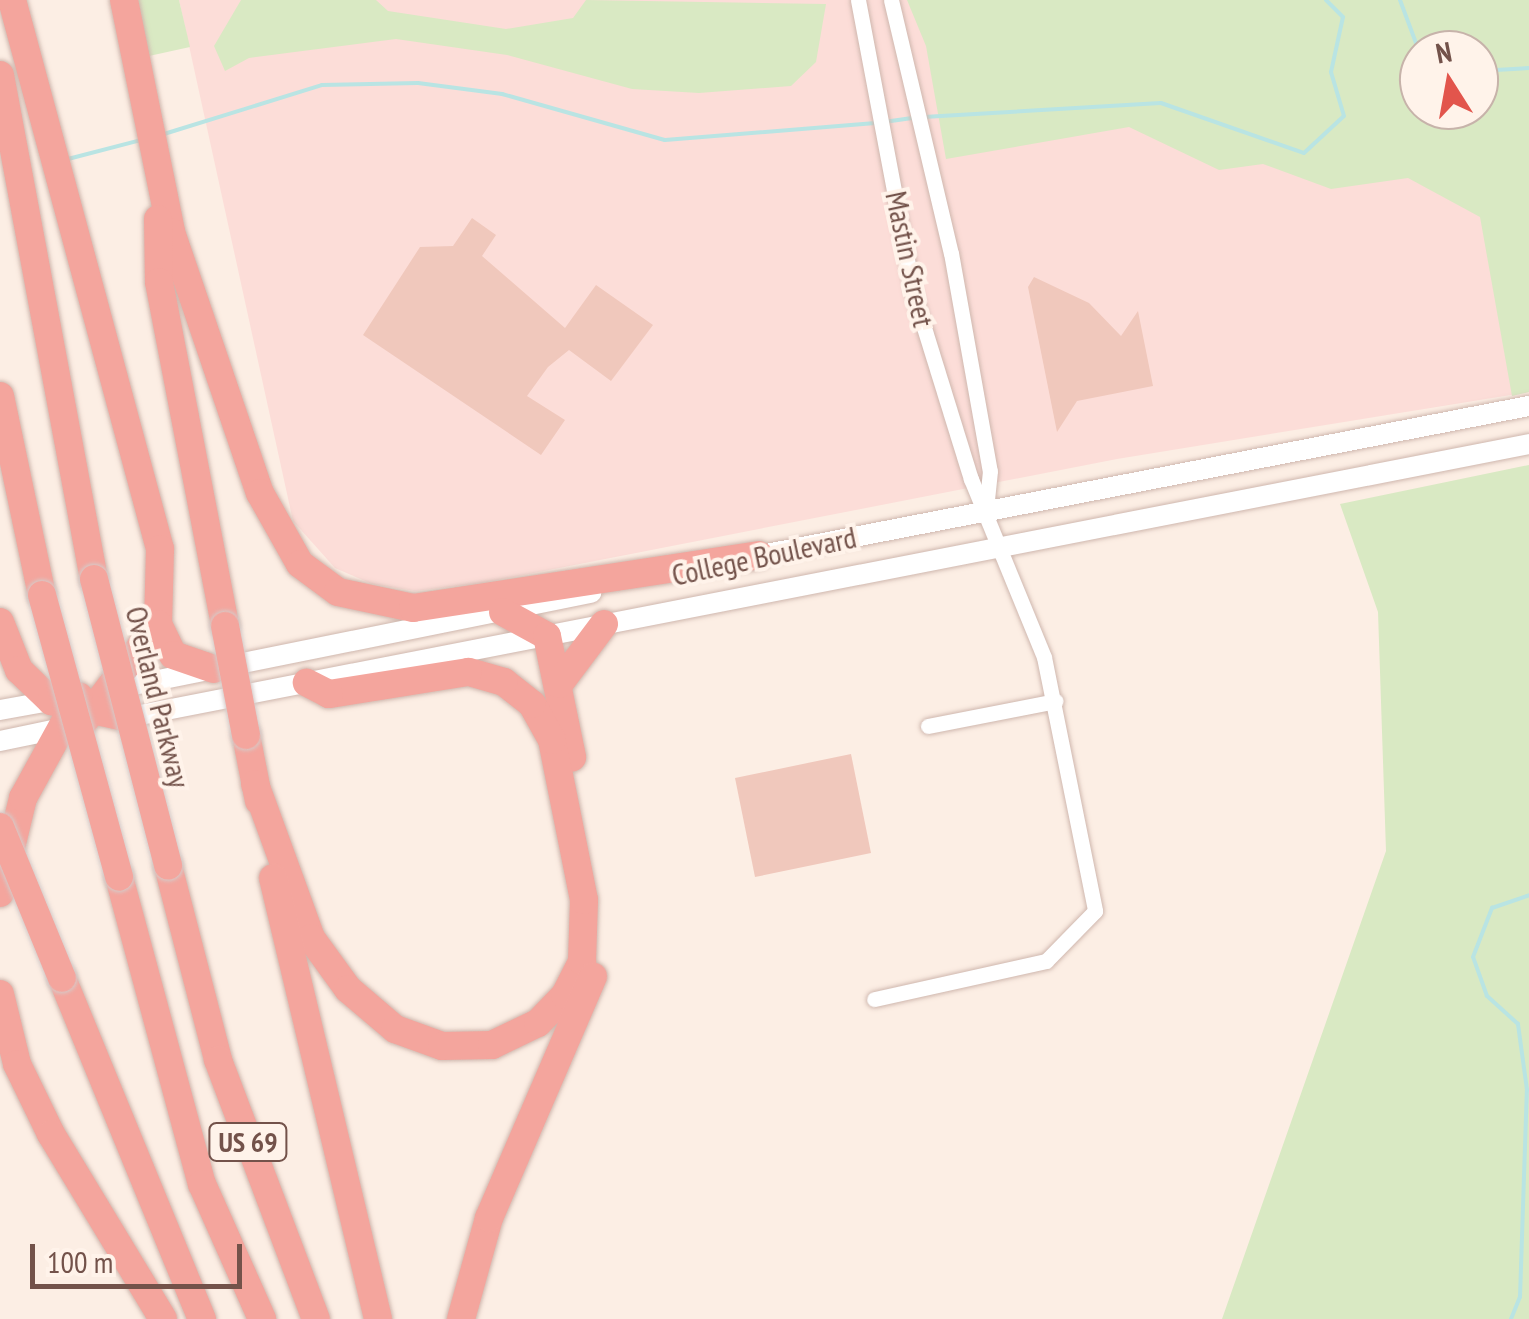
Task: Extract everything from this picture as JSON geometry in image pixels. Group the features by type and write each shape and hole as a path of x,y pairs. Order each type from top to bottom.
{"highway":[{"path":"12,0 45,97 152,505 158,624 173,655 214,669"},
{"path":"124,0 157,177 160,282 225,626 256,784 378,1319"},
{"name":"Overland Parkway","path":"0,78 94,579 218,1060 316,1319"},
{"path":"157,177 273,525 300,564 338,592 413,608 759,556"},
{"name":"US 69","path":"0,396 42,595 202,1184 262,1319"},
{"path":"461,1319 489,1218 602,937 559,684 547,636 503,612"},
{"path":"0,622 19,670 71,713 129,718"},
{"path":"0,894 12,792 71,713 109,690 158,624"},
{"path":"559,684 604,624"},
{"path":"256,784 311,938 380,1018 426,1042 474,1048 523,1033 565,995 582,961 584,900 552,740 532,704 504,682 468,672 329,694 307,683"},
{"path":"0,827 202,1319"},
{"path":"0,994 18,1064 51,1134 163,1319"},
{"path":"202,1184 243,1319"}],"main road":[{"name":"College Boulevard","path":"109,690 503,612 759,556 1529,406"},
{"name":"College Boulevard","path":"129,718 1529,444"},
{"path":"0,710 71,713"},
{"path":"0,740 71,713"}],"street":[{"name":"Mastin Street","path":"858,0 882,96 913,292 999,550 1056,701 1094,911 1046,962 874,999"},
{"name":"Mastin Street","path":"891,0 908,57 990,471 986,511"},
{"path":"928,726 1056,701"}],"shaded area":[{"path":"179,0 1529,0 1529,392 1117,459 482,583 415,591 372,584 335,568 293,521"}],"green space":[{"path":"138,0 179,0 190,47 149,56"},
{"path":"241,0 376,0 388,11 506,29 573,18 586,0 826,4 816,62 791,86 699,93 632,89 507,55 396,39 249,58 225,71 214,46"},
{"path":"907,0 1529,0 1529,392 1512,396 1480,217 1408,178 1331,189 1263,164 1219,170 1129,127 946,159 926,46"},
{"path":"1529,465 1529,1319 1222,1319 1386,851 1378,612 1340,504"}],"building":[{"path":"472,218 496,235 482,256 565,328 596,285 653,325 611,381 569,350 548,367 527,396 565,420 541,455 363,335 420,247 453,246"},
{"path":"1034,277 1089,303 1121,336 1138,311 1153,386 1077,401 1057,432 1028,287"},
{"path":"851,754 871,853 755,877 735,778"}],"waterway":[{"path":"924,117 1161,103 1304,153 1344,116 1331,72 1343,17 1326,0"},
{"path":"1400,0 1411,30"},
{"path":"1499,70 1529,68"},
{"path":"164,134 322,85 418,83 502,94 665,140 875,123"},
{"path":"884,122 914,118"},
{"path":"68,159 141,140"},
{"path":"1511,1319 1520,1297 1527,1090 1518,1024 1487,996 1473,957 1492,908 1529,895"}]}
